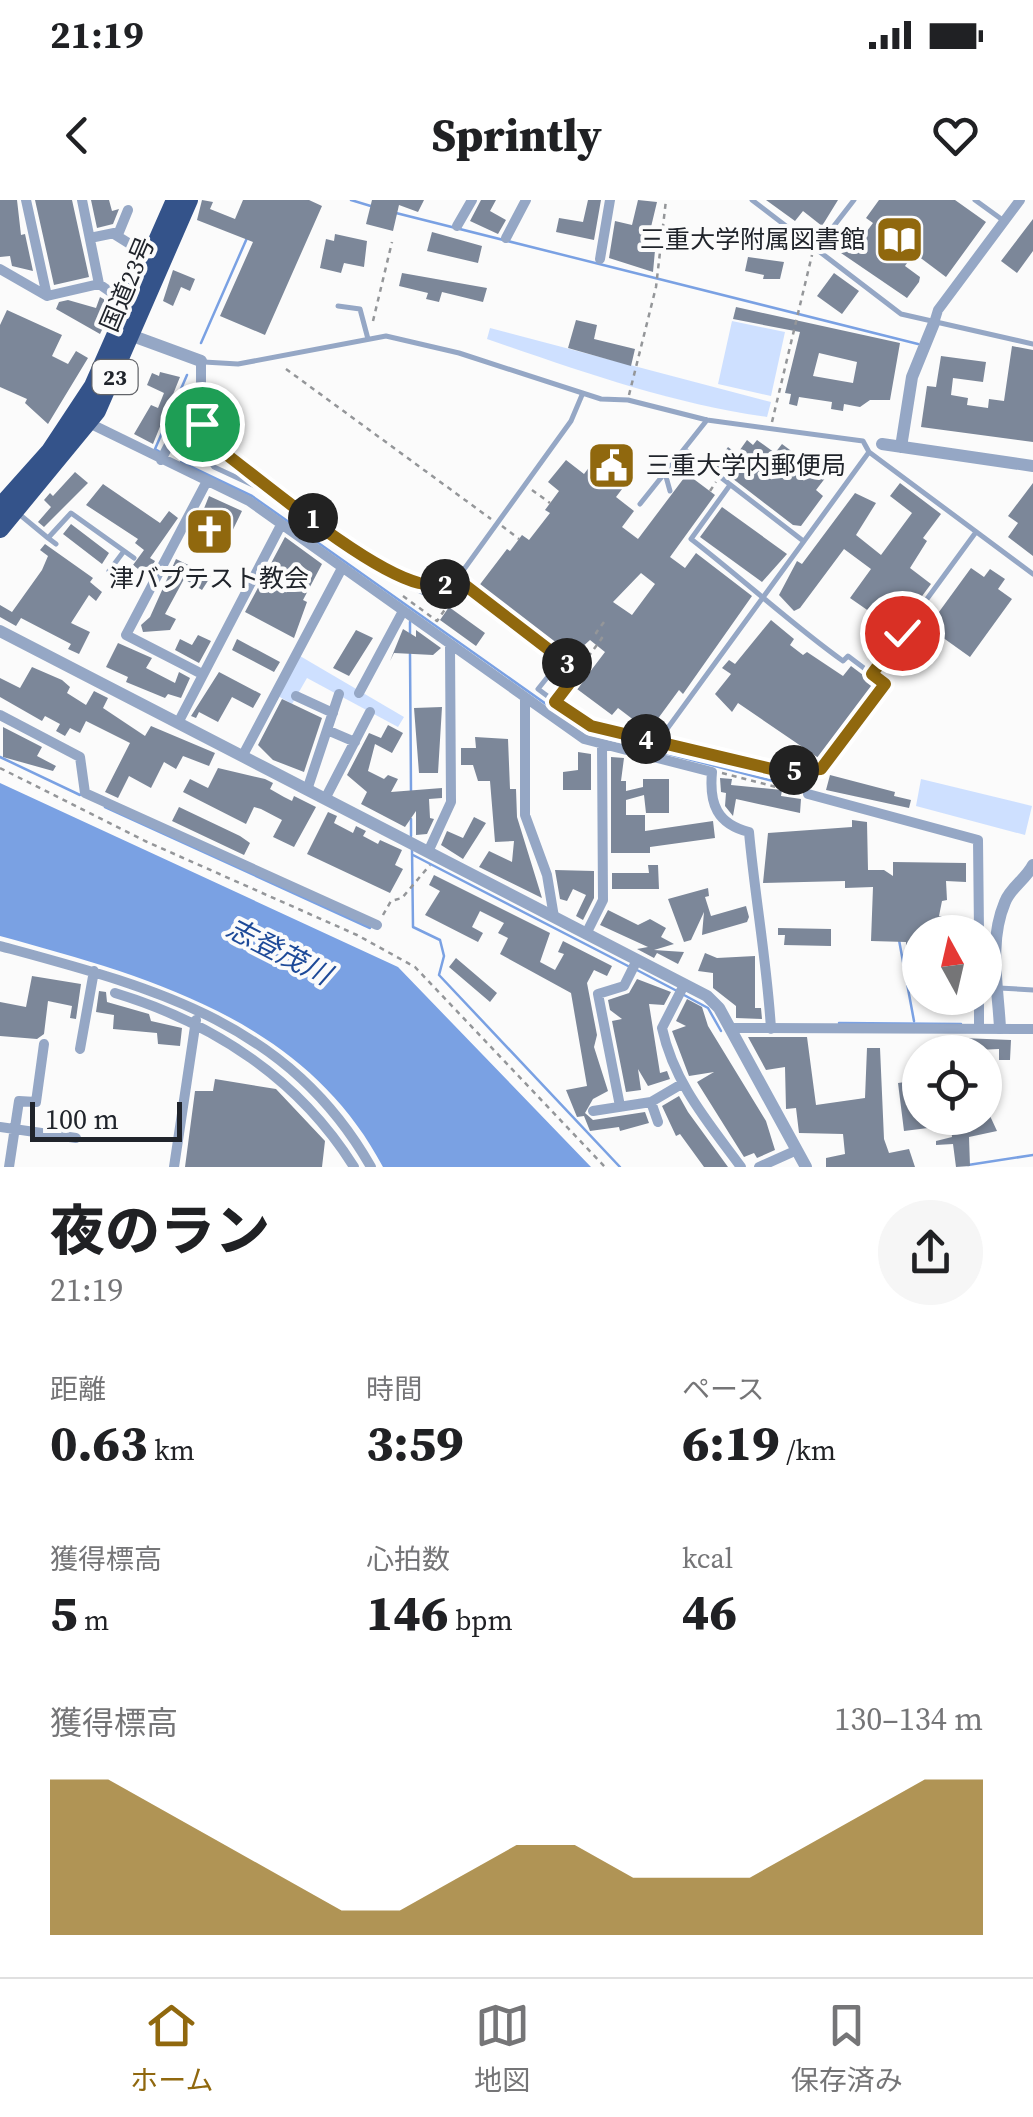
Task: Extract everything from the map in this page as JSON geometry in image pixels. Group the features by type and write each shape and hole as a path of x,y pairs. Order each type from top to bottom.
{"highway":[{"name":"国道23号","path":"0,529 8,509 78,412 126,334 149,256 175,200"},
{"name":"国道23号","path":"8,509 88,423 189,200"}],"street":[{"path":"26,200 47,296"},
{"path":"82,200 99,284 125,302 126,334 201,362 202,434 172,439 163,456"},
{"path":"458,226 472,200"},
{"path":"506,238 526,200"},
{"path":"600,258 610,200"},
{"path":"901,447 912,377 938,310 1020,200"},
{"path":"90,238 119,232 128,210"},
{"path":"114,234 149,256"},
{"path":"0,269 47,296 99,284"},
{"path":"88,423 163,456 249,501 584,739 712,772 710,797 718,814 728,827 750,832 754,894 767,962 770,1028"},
{"path":"882,444 1033,466"},
{"path":"202,674 126,635 207,481"},
{"path":"179,721 280,525"},
{"path":"243,755 342,568"},
{"path":"359,693 399,609"},
{"path":"0,631 714,1002 806,1167"},
{"path":"421,849 451,802 450,645"},
{"path":"306,790 339,694"},
{"path":"296,696 332,712"},
{"path":"524,698 525,815 547,875 554,917"},
{"path":"326,800 370,712"},
{"path":"0,715 80,757 85,794 377,926"},
{"path":"327,730 354,742"},
{"path":"586,934 603,900 602,744"},
{"path":"808,794 978,840 979,915"},
{"path":"1001,915 1015,886 1032,869"},
{"path":"0,946 94,971 198,1010 246,1034 301,1076 345,1125 371,1167"},
{"path":"620,1106 598,994 624,986 637,960"},
{"path":"80,1049 94,971"},
{"path":"684,984 662,1028 680,1085 741,1167"},
{"path":"115,993 196,1025 247,1053 283,1081 321,1121 354,1167"},
{"path":"174,1167 198,1010"},
{"path":"979,1015 979,1028"},
{"path":"998,1015 999,1024"},
{"path":"730,1028 979,1028 999,1024 1033,1029"},
{"path":"9,1167 19,1101 36,1102 44,1044"},
{"path":"593,1112 651,1102 680,1085"},
{"path":"651,1102 658,1122"},
{"path":"0,1127 76,1138"},
{"path":"759,1167 797,1150"}],"lane":[{"path":"752,200 900,314 1033,344"},
{"path":"816,250 854,200"},
{"path":"975,200 1004,221"},
{"path":"338,306 360,309 368,339"},
{"path":"201,362 238,364 368,339 401,338 582,394 628,400 707,420 863,441 869,452 1033,574"},
{"path":"202,434 347,543 407,579 431,585 457,579 572,422 582,394"},
{"path":"640,504 707,420"},
{"path":"202,434 207,457 214,467 255,486 378,571 424,593 471,590"},
{"path":"684,449 802,540"},
{"path":"658,741 869,452"},
{"path":"665,473 670,491"},
{"path":"570,682 554,669 538,689 591,726 780,771 821,769 885,684 848,656 843,661 691,540 730,485"},
{"path":"8,509 56,544"},
{"path":"48,538 71,512 134,558"},
{"path":"872,674 976,532"},
{"path":"109,570 124,551"},
{"path":"457,579 578,672"},
{"path":"555,702 585,662"},
{"path":"1002,988 1033,990"}],"path":[{"path":"628,400 656,287 666,200"},
{"path":"374,321 392,242"},
{"path":"771,428 816,250"},
{"path":"286,369 519,539"},
{"path":"710,491 720,477"},
{"path":"532,490 550,503"},
{"path":"399,609 403,596 437,621 448,604 454,608 461,597"},
{"path":"585,662 602,638 596,633 604,622"},
{"path":"0,768 145,842 358,935 415,967 605,1167"},
{"path":"712,772 808,794"},
{"path":"377,926 391,901 402,898 416,882 421,849"}],"shaded area":[{"path":"732,321 785,332 771,396 718,384"},
{"path":"490,328 771,402 767,417 660,395 591,374 487,339"},
{"path":"300,656 404,717 398,727 307,678 292,704 278,696"},
{"path":"921,779 1032,806 1025,835 916,806"}],"water":[{"name":"志登茂川","path":"0,783 398,967 591,1167 383,1167 350,1116 311,1074 267,1040 218,1011 166,988 0,936"}],"building":[{"path":"0,200 17,200 21,235 25,234 33,271 12,266 10,256 0,257"},
{"path":"35,200 72,200 89,277 54,285"},
{"path":"91,200 109,200 112,211 119,209 113,224 97,228"},
{"path":"202,200 213,202 210,209 235,219 243,200 309,200 322,206 265,335 220,316 253,242 197,220"},
{"path":"372,200 424,200 418,212 399,205 393,231 366,224"},
{"path":"481,200 496,200 490,211 506,220 498,234 470,221"},
{"path":"588,200 601,200 594,240 556,232 559,218 583,222"},
{"path":"638,200 657,202 651,227 657,229 653,272 609,258 615,221 632,225"},
{"path":"766,200 838,200 822,226 803,211 795,221"},
{"name":"三重大学附属図書館","path":"879,200 955,200 986,222 946,277 914,253 905,266 920,277 907,298 841,253 857,231 864,235 873,223 866,218"},
{"path":"1033,219 1033,251 1017,273 1001,261"},
{"path":"432,232 482,246 478,263 427,251"},
{"path":"335,234 367,241 364,267 344,263 341,273 320,268 326,239 334,241"},
{"path":"748,257 784,262 780,279 763,279 764,275 745,271"},
{"path":"173,270 195,279 190,291 181,287 173,306 163,301"},
{"path":"402,273 487,288 483,302 442,292 439,302 426,299 428,293 399,286"},
{"path":"834,273 859,291 842,314 817,296"},
{"path":"100,297 114,305 100,334 56,309 59,302 68,300 96,308"},
{"path":"736,307 900,343 890,400 870,400 860,407 844,404 843,411 831,409 832,402 799,397 797,406 789,404 791,394 785,393 800,332 733,319","holes":["819,353 857,362 853,383 813,376"]},
{"path":"7,310 62,335 52,356 68,364 76,351 88,358 48,424 25,403 27,399 0,387 0,325"},
{"path":"576,320 597,325 594,339 635,349 631,366 568,348"},
{"path":"1012,346 1033,350 1033,442 921,427 927,386 936,387 941,356 986,362 983,382 953,378 951,395 968,398 967,405 988,408 989,399 1004,401"},
{"path":"160,372 180,377 153,444 134,434 151,405 158,408 164,393 147,385 152,373 159,376"},
{"path":"747,440 753,445 757,440 775,453 782,444 826,477 816,490 823,496 801,526 793,525 715,465 728,447 737,454"},
{"path":"603,449 635,472 616,497 634,511 622,527 638,539 687,474 715,495 670,557 685,568 696,553 752,596 683,694 679,690 654,724 644,717 639,724 618,708 612,715 577,689 605,652 590,640 570,658 478,587 507,549 510,551 522,535 529,540 550,513 545,510 559,491 548,482 566,460 584,474","holes":["641,573 655,584 632,615 613,602"]},
{"path":"75,472 88,483 44,527 38,522 51,507 44,500 50,493 53,496"},
{"path":"900,483 941,514 923,538 927,541 910,568 931,584 877,657 863,648 883,621 850,598 871,569 844,549 800,608 794,611 779,595 797,561 802,564 855,493 876,503 856,535 881,555 912,513 890,496"},
{"path":"1033,483 1033,556 1008,537 1018,523 1008,516"},
{"path":"103,484 160,523 169,511 178,518 150,558 155,561 147,576 133,565 144,550 135,543 138,539 86,505"},
{"path":"209,496 242,511 225,546 195,531"},
{"path":"722,507 787,554 762,582 700,537"},
{"path":"71,524 109,553 102,564 63,534"},
{"path":"285,537 322,564 303,600 307,602 294,638 245,612"},
{"path":"45,544 93,578 90,582 102,592 96,601 89,595 71,623 90,632 79,654 68,649 71,644 21,618 16,626 0,617 0,605 12,612 42,570 48,556 40,550"},
{"path":"176,559 211,576 202,590 184,579 165,614 176,619 170,630 143,632 141,625 150,617"},
{"path":"971,568 984,577 990,569 1005,579 998,589 1012,599 970,657 928,627"},
{"path":"449,607 485,633 476,646 440,620"},
{"path":"771,620 794,639 790,645 803,655 807,652 843,676 851,666 875,684 820,759 738,703 732,712 715,694 731,674 722,668 729,660 735,664"},
{"path":"403,629 416,637 416,630 441,648 433,655 394,653 390,661"},
{"path":"356,630 373,638 349,676 333,668"},
{"path":"198,635 211,641 199,663 175,650 180,639 192,645"},
{"path":"237,639 280,662 274,672 232,650"},
{"path":"118,643 152,658 146,668 175,683 179,672 190,678 181,698 168,694 165,698 126,682 128,677 106,667"},
{"path":"32,667 62,680 70,687 67,693 86,705 94,691 108,698 103,708 145,736 151,726 215,753 209,766 183,756 176,769 164,762 151,788 129,776 118,798 105,792 130,743 86,721 80,733 70,728 65,736 56,731 60,724 45,716 42,721 0,697 0,678 20,688"},
{"path":"219,672 261,694 253,708 232,697 218,722 199,712 196,718 191,716"},
{"path":"282,699 322,718 304,772 273,760 258,745"},
{"path":"442,707 438,773 419,773 414,708"},
{"path":"388,725 403,733 392,753 375,744 368,771 384,779 388,775 398,779 391,792 442,788 442,798 429,799 430,818 434,819 427,834 416,835 416,811 405,827 361,804 367,792 347,775 369,733 381,738"},
{"path":"3,727 42,747 37,756 56,766 53,771 3,757"},
{"path":"475,737 508,739 510,789 516,789 517,817 542,898 479,867 489,851 512,862 514,841 495,842 490,781 478,781 473,765 461,765 461,748 476,748"},
{"path":"578,752 591,754 591,790 563,790 563,772 578,770"},
{"path":"611,757 624,758 621,781 626,781 626,791 643,787 643,779 669,779 669,813 646,813 644,795 626,800 626,815 645,815 645,831 713,821 715,838 650,847 650,853 611,853"},
{"path":"218,768 265,779 273,783 270,789 284,797 292,801 294,796 316,807 294,847 273,837 282,820 261,809 254,807 246,824 183,792 190,779 208,788"},
{"path":"830,775 895,792 894,796 911,800 909,808 826,790"},
{"path":"720,778 732,779 731,785 782,790 781,796 801,799 800,813 736,799 733,816 725,806 726,793 721,792"},
{"path":"179,807 250,843 244,855 172,821"},
{"path":"328,812 337,816 334,823 353,833 356,826 366,831 363,836 378,844 380,840 402,850 395,865 403,869 390,893 307,854"},
{"path":"474,817 486,823 463,859 441,845 447,831 463,838"},
{"path":"852,820 867,822 868,870 884,870 893,876 893,862 966,863 966,882 946,881 947,900 942,901 939,915 902,915 902,942 871,941 873,887 845,888 845,881 763,883 768,833 852,827"},
{"path":"648,865 658,865 659,889 612,889 612,873 649,873"},
{"path":"555,870 594,871 594,898 583,920 576,916 586,895 573,889 567,901 560,899"},
{"path":"434,875 550,933 540,962 555,970 564,954 558,952 563,941 612,966 607,976 594,970 587,983 597,1035 594,1047 608,1091 593,1099 585,1113 593,1120 645,1112 649,1123 620,1131 619,1127 590,1131 584,1116 577,1117 566,1090 587,1086 571,993 500,954 508,938 498,933 504,923 480,911 472,927 483,933 478,942 425,915 440,891 429,885"},
{"path":"708,888 709,896 705,897 711,916 746,906 747,922 702,935 704,912 691,940 684,942 668,899"},
{"path":"608,910 638,925 650,919 666,928 661,937 674,944 654,950 684,952 678,964 657,953 654,958 637,949 648,947 600,925"},
{"path":"778,928 831,929 831,946 784,945 785,935 778,935"},
{"path":"705,953 717,958 755,956 755,1008 761,1008 762,1019 736,1018 736,1006 713,988 713,973 698,971"},
{"path":"456,958 497,993 490,1002 449,967"},
{"path":"32,976 81,984 76,1019 70,1018 72,1006 48,1001 44,1034 37,1039 0,1036 0,1002 26,1007"},
{"path":"637,979 671,992 664,1005 649,1004 660,1073 667,1071 670,1079 648,1086 638,1069 641,1090 626,1092 612,1021 622,1019 610,1010 608,1000 629,993"},
{"path":"99,991 106,992 107,1002 149,1014 151,1021 182,1028 180,1046 158,1044 157,1033 113,1029 114,1015 96,1012"},
{"path":"687,999 702,1007 708,1026 766,1121 775,1150 757,1158 754,1153 744,1157 697,1082 714,1072 689,1076 672,1031 686,1026 676,1021"},
{"path":"748,1037 807,1037 816,1105 865,1098 867,1048 880,1048 884,1139 889,1153 909,1149 915,1167 826,1167 826,1158 845,1154 843,1134 799,1133 796,1108 786,1109 785,1067 766,1070"},
{"path":"1002,1040 1011,1040 1010,1060 1002,1060"},
{"path":"215,1079 276,1089 325,1141 322,1167 185,1167 195,1091 213,1091"},
{"path":"902,1082 902,1115 898,1083"},
{"path":"679,1096 728,1167 704,1167 680,1134 676,1136 662,1106"},
{"path":"978,1135 969,1137 970,1166 956,1167 953,1144 936,1145 936,1141"}],"waterway":[{"path":"351,200 374,207"},
{"path":"396,213 918,344"},
{"path":"201,343 247,238"},
{"path":"160,452 155,449 187,375"},
{"path":"181,462 252,496 587,733 808,790"},
{"path":"410,622 410,636"},
{"path":"410,654 411,791"},
{"path":"0,757 80,795"},
{"path":"105,807 370,928"},
{"path":"411,819 411,836"},
{"path":"412,849 413,927 440,940 444,956 439,975 620,1167"},
{"path":"413,855 628,966"},
{"path":"899,940 914,1021"},
{"path":"635,969 677,991"},
{"path":"684,995 708,1008 721,1031"},
{"path":"839,1023 961,1024"},
{"path":"968,1165 1033,1155"}],"place":[{"name":"三重大学附属図書館","path":"900,239"},
{"name":"三重大学内郵便局","path":"611,465"},
{"name":"津バプテスト教会","path":"209,532"}],"route":[{"path":"202,424 198,431 210,442 347,543 418,583 444,584 457,579 578,672 555,702 591,726 780,771 821,769 885,684 872,674 902,633"}]}
